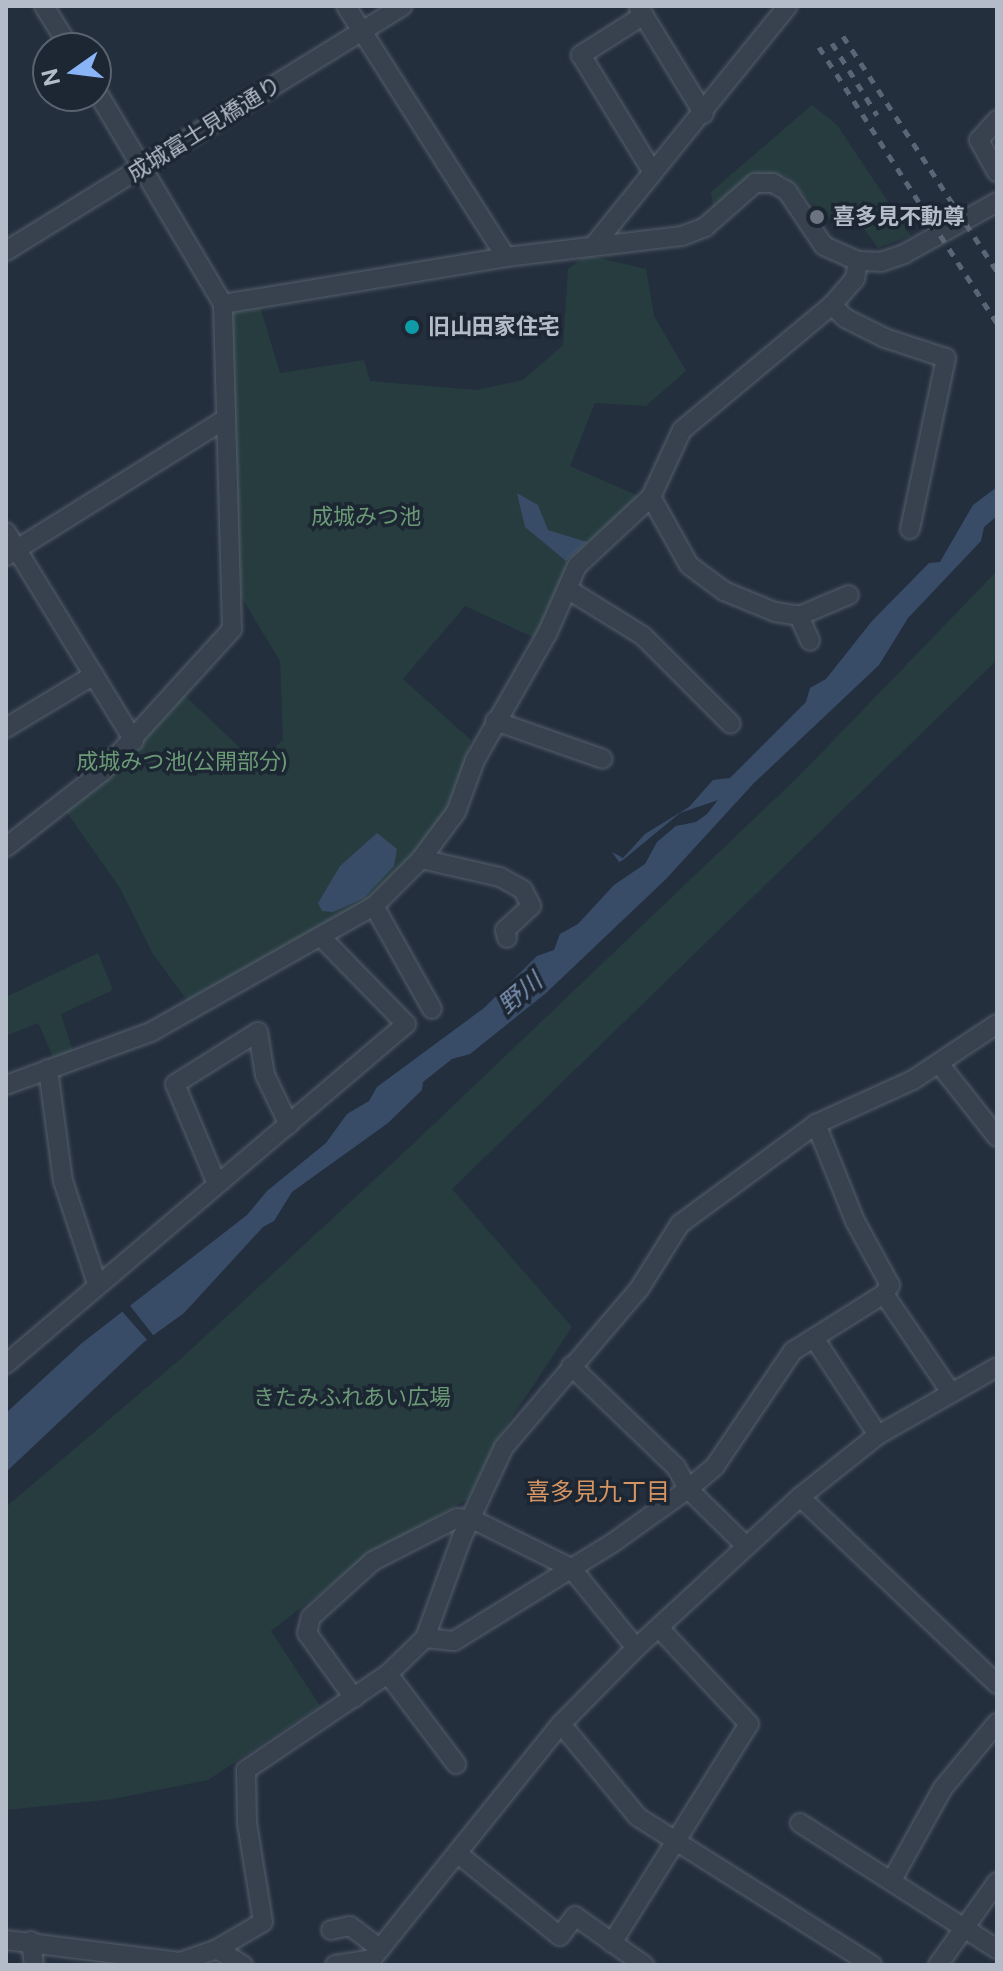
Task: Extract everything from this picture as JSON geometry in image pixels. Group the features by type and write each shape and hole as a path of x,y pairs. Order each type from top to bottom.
{"street":[{"path":"44,6 60,32"},
{"path":"346,6 506,257"},
{"name":"成城富士見橋通り","path":"6,251 402,6"},
{"path":"595,244 652,171 704,114 788,6"},
{"path":"652,171 581,55 641,11 704,114"},
{"path":"6,847 134,741 232,629 223,304 110,112"},
{"path":"997,120 979,140 997,172"},
{"path":"223,304 506,257 682,236 705,227 755,183 773,183 787,191 824,246 858,261 881,262 904,254 997,202"},
{"path":"6,1085 151,1032 374,906 421,859 456,812 495,721 569,590 577,566 651,497 682,430 832,305 855,279 858,261"},
{"path":"832,305 885,338 946,358 910,529"},
{"path":"11,553 225,419"},
{"path":"651,497 689,565 724,591 775,612 799,616 849,595"},
{"path":"6,532 11,553 94,675 134,741"},
{"path":"569,590 643,636 731,724"},
{"path":"799,616 810,641"},
{"path":"6,728 94,675"},
{"path":"495,721 603,759"},
{"path":"421,859 500,877 523,890 531,906 505,930 507,938"},
{"path":"374,906 432,1009"},
{"path":"6,1364 406,1024 322,938"},
{"path":"6,1940 31,1941 106,1958 180,1962 217,1949 263,1922 265,1916 247,1823 246,1770 331,1708 354,1698 388,1674 425,1638 504,1447 639,1289 680,1224 816,1124 940,1065 997,1024"},
{"path":"217,1184 175,1084 258,1032 265,1075 289,1125"},
{"path":"940,1065 997,1137"},
{"path":"48,1069 63,1181 97,1284"},
{"path":"425,1638 454,1641 571,1568 688,1489 715,1466 793,1351 884,1294 890,1285 855,1221 816,1124"},
{"path":"884,1294 950,1391"},
{"path":"814,1338 878,1435"},
{"path":"571,1366 676,1467 688,1489 746,1546"},
{"path":"335,1965 373,1958 561,1724 636,1648 661,1630 800,1497 878,1435 950,1391 997,1367"},
{"path":"800,1497 997,1684"},
{"path":"354,1698 307,1633 311,1617 373,1561 457,1518 472,1519 571,1568 636,1648"},
{"path":"612,1943 749,1724 661,1630"},
{"path":"388,1674 456,1764"},
{"path":"892,1880 943,1788 997,1723"},
{"path":"561,1724 638,1817 872,1965"},
{"path":"800,1823 997,1949"},
{"path":"457,1853 560,1936 575,1916 633,1962"},
{"path":"938,1965 997,1882"},
{"path":"331,1930 350,1926 373,1958"},
{"path":"31,1941 34,1965"},
{"path":"217,1949 243,1965"}],"green space":[{"path":"812,105 837,125 911,236 878,248 854,215 826,218 786,176 759,175 713,209 711,192"},
{"name":"成城みつ池","path":"586,255 646,269 654,316 686,371 646,406 595,403 570,466 641,497 615,524 535,638 465,606 403,679 471,740 448,822 415,870 195,1011 153,954 120,888 61,804 179,690 256,763 283,740 280,661 234,585 230,313 260,307 280,373 364,360 370,381 476,390 523,380 563,345 568,269"},
{"name":"きたみふれあい広場","path":"997,571 997,660 452,1189 572,1327 497,1440 468,1499 368,1556 271,1631 320,1706 208,1780 113,1799 6,1810 6,1507 185,1355 413,1144 799,776"},
{"path":"98,953 113,990 61,1014 74,1054 54,1059 38,1023 6,1036 6,997"}],"water":[{"name":"野川","path":"997,487 997,516 984,527 981,541 908,618 879,665 753,784 666,879 546,993 470,1054 452,1059 423,1082 422,1090 388,1123 292,1192 274,1221 263,1227 184,1313 144,1342 6,1472 6,1413 82,1343 247,1215 267,1191 326,1143 347,1114 369,1101 377,1087 484,1008 537,956 554,950 560,934 578,924 614,885 645,864 657,842 676,826 696,822 707,814 718,800 680,813 619,862 612,852 623,858 645,834 689,807 713,780 730,778 806,702 810,688 826,679 872,621 929,563 940,562 973,505"},
{"path":"517,493 538,505 548,530 587,542 566,561 525,527"},
{"path":"377,833 397,849 394,866 364,898 333,912 322,911 318,903 340,866"}],"pier":[{"path":"127,1302 157,1340 150,1343 119,1308"}],"railway":[{"path":"843,36 997,271"},
{"path":"832,43 877,115"},
{"path":"819,47 997,323"}],"place":[{"name":"喜多見不動尊","path":"817,217"},
{"name":"旧山田家住宅","path":"412,327"}],"district":[{"name":"喜多見九丁目","path":"598,1492"}],"park label":[{"name":"成城みつ池(公開部分)","path":"182,762"}]}
